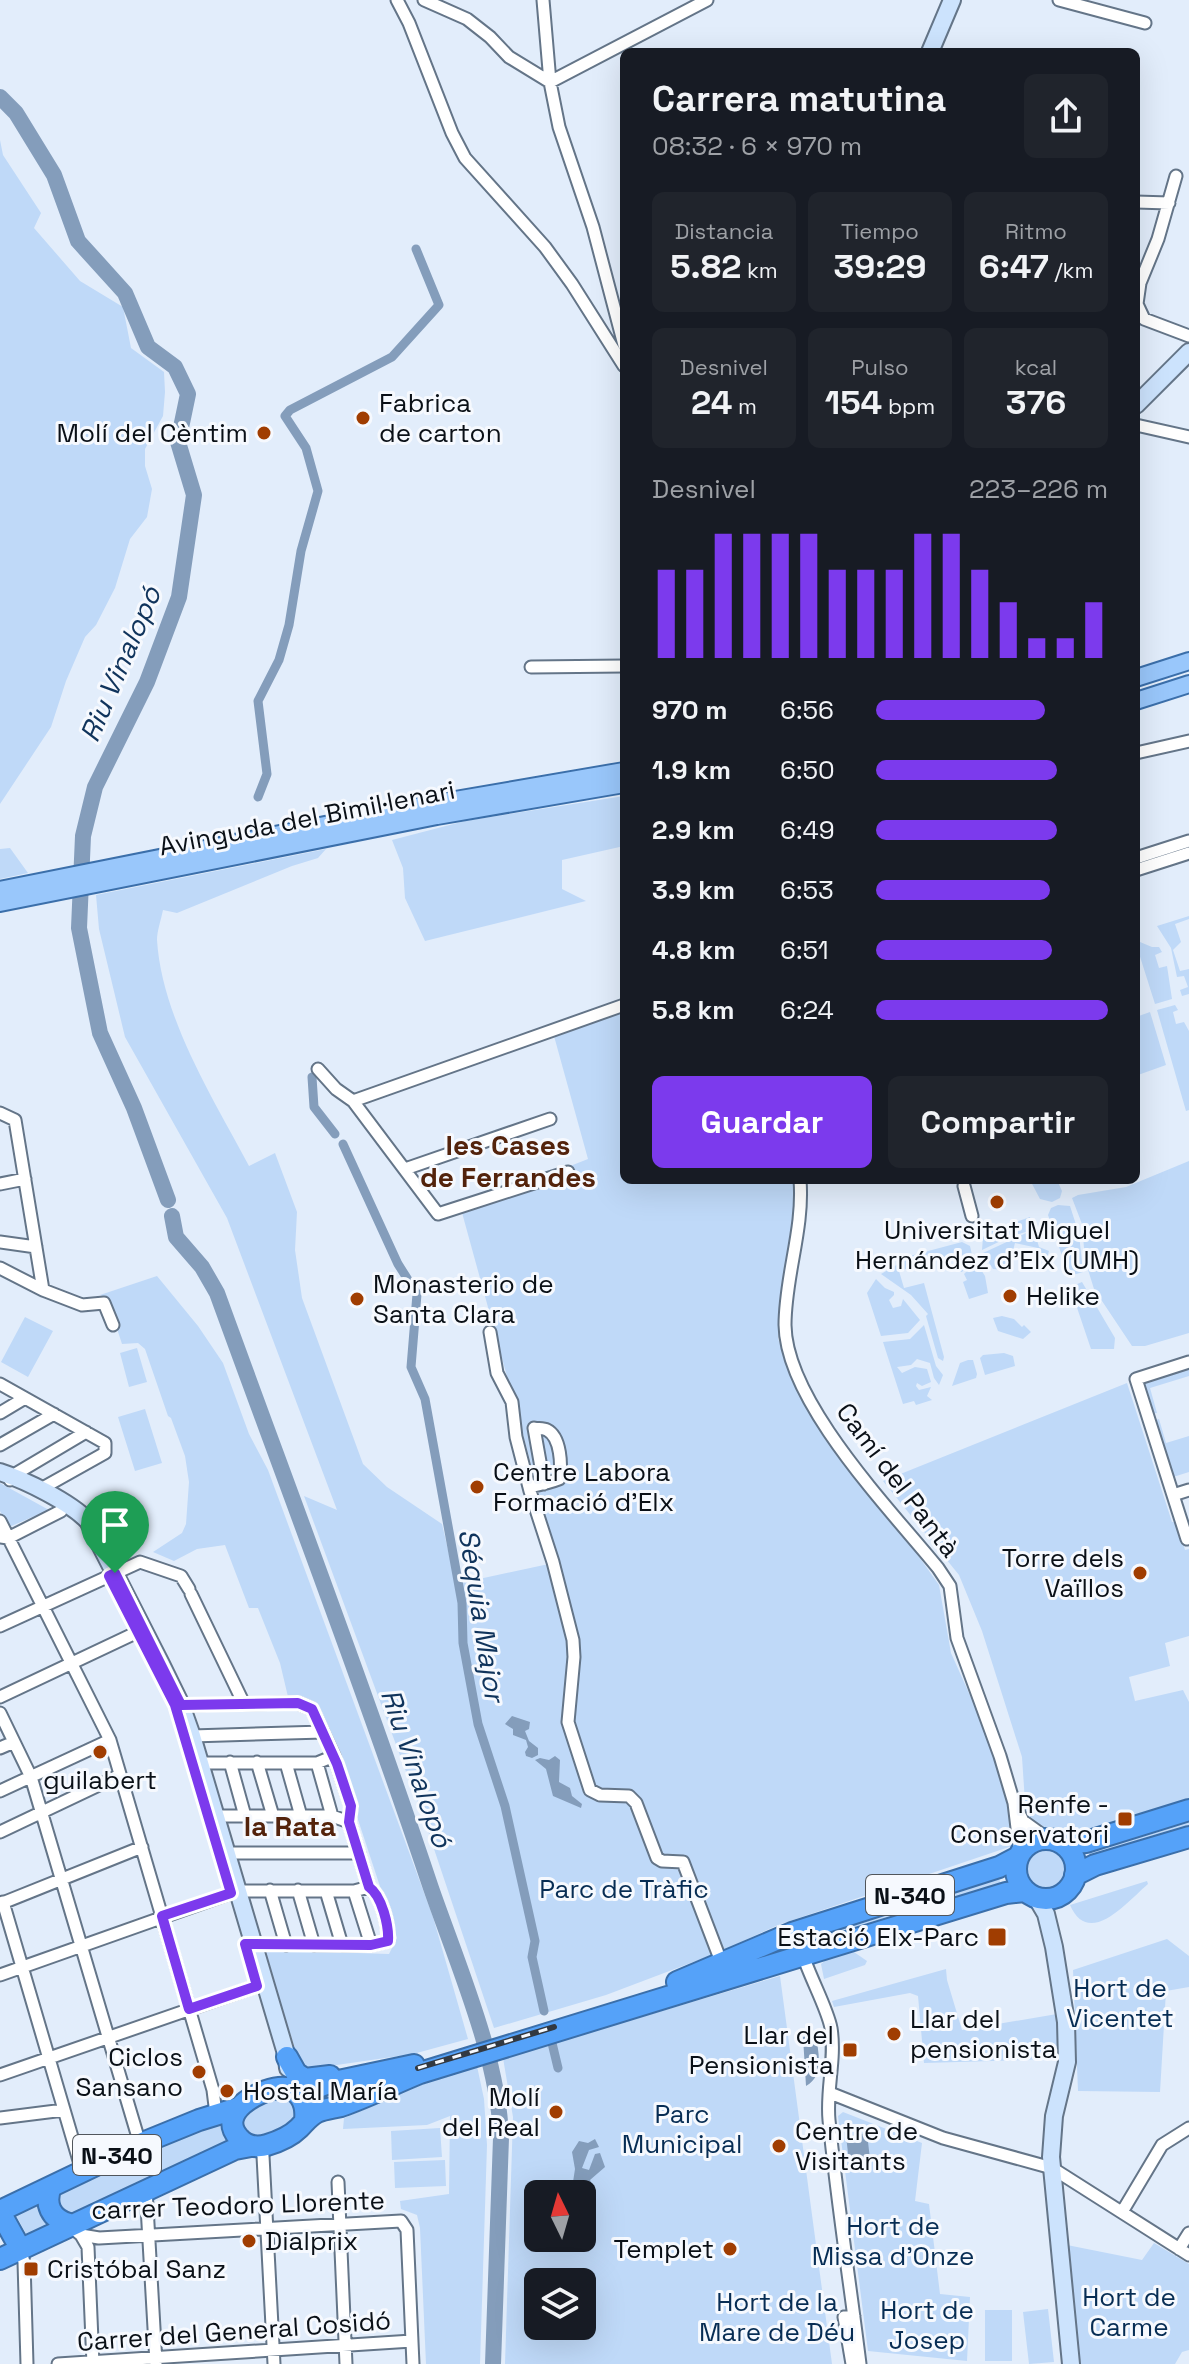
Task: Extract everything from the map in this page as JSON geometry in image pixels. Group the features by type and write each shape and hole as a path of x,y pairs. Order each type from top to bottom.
{"highway":[{"name":"N-340","path":"554,2027 662,1988 800,1930 999,1867 1035,1841 1063,1842 1189,1810"},
{"name":"N-340","path":"0,2259 20,2248 75,2230 146,2189 235,2149 290,2135 319,2111 338,2107 418,2068 1006,1893 1049,1899 1061,1895 1075,1875 1095,1865 1189,1837"},
{"path":"1063,1842 1075,1861 1075,1875"},
{"path":"1019,1855 1017,1878 1030,1894"},
{"path":"287,2057 296,2073 305,2079 350,2072 365,2075"},
{"name":"N-340","path":"20,2248 0,2212 140,2144 238,2108 251,2098 365,2075 418,2068"},
{"path":"291,2092 305,2104 305,2120"},
{"path":"238,2108 233,2128 241,2140 255,2146"},
{"path":"51,2187 47,2198 50,2209 59,2221 75,2230"}],"main road":[{"path":"1140,677 1189,661"},
{"path":"1140,700 1189,684"},
{"name":"Avinguda del Bimil·lenari","path":"0,903 480,795 620,772"},
{"name":"Avinguda del Bimil·lenari","path":"0,890 620,785"}],"street":[{"path":"397,0 465,158 545,247 620,360"},
{"path":"424,0 467,19 509,57 550,82"},
{"path":"543,0 550,82 559,127 593,227 620,330"},
{"path":"550,82 707,0"},
{"path":"932,48 952,0"},
{"path":"1059,0 1145,23"},
{"path":"1140,283 1176,176"},
{"path":"1140,202 1169,203"},
{"path":"1140,310 1144,319 1189,336"},
{"path":"1140,401 1189,352"},
{"path":"1140,426 1189,437"},
{"path":"531,667 620,666"},
{"path":"1140,752 1189,741"},
{"path":"1140,857 1189,841"},
{"path":"1140,869 1189,853"},
{"path":"353,1101 620,1006"},
{"path":"318,1069 336,1089 353,1101 438,1214 568,1172"},
{"path":"0,1113 15,1120 43,1290"},
{"path":"405,1169 550,1119"},
{"path":"0,1184 25,1179"},
{"name":"Camí del Pantà","path":"800,1184 802,1203 785,1322 787,1346 794,1369 828,1430 950,1586 957,1638 1014,1803 1023,1821 1063,1842"},
{"path":"964,1186 972,1216"},
{"path":"0,1242 36,1247"},
{"path":"0,1268 82,1305 104,1303 113,1325"},
{"path":"490,1332 497,1373 512,1402 516,1437 573,1640 568,1722 590,1790 600,1795 629,1796 636,1803 657,1858 683,1862 722,1964"},
{"path":"1189,1362 1136,1379 1189,1538"},
{"path":"0,1384 102,1440 106,1448 102,1454 39,1490"},
{"path":"0,1413 25,1398"},
{"path":"0,1445 54,1414"},
{"path":"529,1487 544,1484 559,1479 561,1468 555,1438 548,1431 534,1428 544,1484"},
{"path":"5,1476 86,1432"},
{"path":"5,1476 39,1490 76,1511 85,1524 178,1705 192,1736 196,1763"},
{"path":"5,1476 85,1524"},
{"path":"1173,1495 1189,1490"},
{"path":"4,1537 61,1511"},
{"path":"0,1521 4,1537 43,1606 110,1740 213,2090 216,2114"},
{"path":"0,1626 112,1574 146,1562 181,1576 244,1704"},
{"path":"0,1697 141,1631"},
{"path":"178,1705 298,1703 312,1709 334,1756 351,1806 349,1822 369,1887 376,1891 389,1931 388,1941 371,1945 249,1944"},
{"path":"178,1705 249,1944 287,2057 291,2092"},
{"path":"0,1713 31,1777 140,2144"},
{"path":"192,1736 323,1732"},
{"path":"0,1791 110,1740"},
{"path":"0,1748 14,1742"},
{"path":"196,1763 317,1763 334,1756"},
{"path":"230,1762 245,1816"},
{"path":"257,1762 273,1816"},
{"path":"286,1763 301,1816"},
{"path":"317,1763 332,1816"},
{"path":"0,1832 120,1775"},
{"name":"Camí del Pantà","path":"1014,1803 1019,1855"},
{"path":"212,1816 332,1816 349,1822"},
{"path":"82,2171 2,1903 142,1847"},
{"path":"234,1853 359,1853"},
{"path":"0,1975 234,1892 354,1891 369,1887"},
{"path":"270,1890 286,1945"},
{"path":"298,1890 314,1945"},
{"path":"326,1891 342,1945"},
{"path":"354,1891 371,1945"},
{"path":"1030,1894 1046,1914 1066,2022 1067,2062 1054,2116 1052,2168 1071,2364"},
{"path":"800,1930 797,1937 813,1959 813,1976"},
{"path":"249,1944 280,2069 291,2092"},
{"path":"810,1953 813,1976 825,2003 831,2031 833,2062 829,2118 860,2364"},
{"path":"0,2075 257,1986"},
{"path":"830,2093 943,2138 1052,2168 1184,2252 1189,2233"},
{"path":"0,2118 64,2110"},
{"path":"1122,2212 1162,2145 1189,2128"},
{"path":"255,2146 263,2156 274,2364"},
{"path":"338,2182 346,2364"},
{"path":"146,2189 156,2361"},
{"name":"carrer Teodoro Llorente","path":"75,2230 99,2238 397,2220 404,2223 407,2230 412,2341"},
{"path":"75,2230 88,2247 93,2363"},
{"path":"20,2248 24,2262 27,2364"},
{"path":"852,2364 844,2317 854,2316"},
{"path":"412,2341 413,2364"},
{"name":"Carrer del General Cosidó","path":"58,2364 156,2361 412,2341"}],"green space":[{"path":"0,140 3,155 41,213 34,228 80,281 123,307 131,348 164,372 165,392 163,416 145,449 145,466 152,489 147,517 130,539 115,588 96,625 85,637 51,727 0,804"},
{"path":"620,797 620,847 562,860 562,889 586,901 425,941 405,898 403,868 392,840 465,821"},
{"path":"10,848 28,873 0,879 0,849"},
{"name":"Parc de Tràfic","path":"326,849 318,858 177,913 163,910 157,940 161,969 168,999 191,1057 249,1166 275,1153 297,1212 295,1250 302,1298 363,1464 387,1487 442,1524 456,1584 558,1562 461,1209 588,1159 554,1036 620,1013 620,1184 794,1184 797,1210 778,1339 805,1396 939,1585 951,1653 990,1740 1007,1793 1018,1844 778,1925 717,1953 606,1995 494,2028 428,1831 304,1496 337,1510 227,1218 125,1037 99,929 96,895"},
{"path":"1189,916 1189,919 1175,924 1181,942 1173,950 1180,971 1189,969 1189,994 1182,996 1180,990 1188,987 1184,976 1177,977 1171,948 1157,926"},
{"path":"1140,942 1159,947 1162,952 1155,955 1159,968 1167,966 1172,999 1155,1004 1140,957"},
{"path":"1175,1005 1178,1010 1173,1012 1176,1024 1184,1022 1189,1031 1189,1110 1186,1111 1157,1010"},
{"path":"1150,1012 1166,1065 1140,1074 1140,1016"},
{"path":"1189,1161 1189,1333 1145,1346 1132,1346 1094,1289 1085,1260 1082,1224 1072,1198 1140,1184 1140,1181"},
{"path":"1032,1184 1059,1184 1062,1191 1060,1198 1052,1202 1040,1199"},
{"path":"1070,1206 1079,1234 1083,1272 1069,1276 1048,1215 1051,1208"},
{"path":"1030,1217 1033,1230 1011,1236 982,1250 983,1237 987,1232"},
{"path":"1026,1233 1035,1233 1039,1247 1049,1251 1047,1258 1037,1256 1038,1248 1015,1243 1008,1270 993,1269 983,1253"},
{"path":"962,1242 970,1246 973,1259 962,1272 954,1255 899,1271 904,1288 924,1283 943,1361 938,1358 928,1314 911,1295 881,1274 900,1263 902,1258"},
{"path":"976,1262 985,1276 988,1293 969,1299 963,1282 967,1280 964,1274"},
{"path":"157,1276 198,1326 223,1363 249,1434 268,1470 433,1917 468,2039 413,2054 302,2070 263,1950 389,1954 397,1938 339,1762 310,1703 289,1701 280,1663 258,1608 249,1608 225,1545 197,1549 174,1561 153,1552 182,1533 186,1524 189,1482 185,1456 145,1349 138,1343 122,1344 107,1298 100,1295"},
{"path":"876,1279 894,1292 889,1300 893,1308 901,1306 903,1299 920,1320 908,1333 881,1336 867,1293"},
{"path":"1082,1282 1115,1338 1114,1349 1091,1349 1070,1287"},
{"path":"1002,1316 1014,1319 1031,1332 1023,1339 998,1331 993,1318"},
{"path":"25,1317 53,1331 28,1377 1,1362"},
{"path":"924,1325 936,1366 943,1375 939,1385 930,1363 917,1359 911,1365 897,1367 902,1373 915,1367 927,1369 931,1382 922,1386 917,1383 916,1386 919,1390 931,1387 927,1396 932,1400 916,1405 914,1401 903,1404 883,1342 910,1339"},
{"path":"137,1348 147,1382 129,1387 120,1353"},
{"path":"1004,1353 1013,1356 1015,1366 985,1375 980,1358"},
{"path":"973,1360 976,1378 952,1386 960,1363"},
{"path":"1189,1364 1189,1376 1150,1388 1157,1413 1150,1414 1140,1379"},
{"path":"1127,1383 1172,1522 1177,1522 1185,1550 1189,1549 1189,1636 1165,1643 1170,1666 1129,1677 1135,1701 1183,1690 1189,1702 1189,1798 1070,1836 1042,1828 1026,1817 1022,1757 982,1631 959,1575 883,1481"},
{"path":"145,1409 162,1463 135,1471 118,1417"},
{"path":"1159,1419 1166,1443 1189,1436 1189,1472 1170,1478 1152,1421"},
{"path":"0,1483 49,1510 9,1527 0,1511"},
{"path":"1189,1816 1189,1831 1092,1859 1089,1855 1090,1849"},
{"path":"1045,1846 1061,1852 1067,1868 1061,1884 1045,1890 1029,1884 1023,1868 1029,1852"},
{"path":"994,1877 999,1878 1001,1886 810,1946 807,1943 806,1938"},
{"path":"1147,1881 1148,1884 1120,1910 1098,1922 1087,1923 1078,1917 1070,1905"},
{"name":"Hort de Vicentet","path":"1167,1939 1189,1956 1189,1987 1166,1991 1160,2092 1078,2091 1073,1970"},
{"path":"851,1950 867,1961 865,1965 824,1979 821,1964 828,1958"},
{"path":"946,1969 962,2030 1057,2014 1057,2059 924,2063 918,1996 910,1993 834,2007 832,2001"},
{"name":"Parc Municipal","path":"780,1976 832,2364 505,2364 513,2117 503,2058"},
{"path":"477,2066 484,2099 487,2145 480,2364 426,2364 420,2228 417,2215 401,2209 400,2201 449,2194 450,2116 427,2125 343,2129 344,2118 421,2085"},
{"path":"276,2094 294,2098 297,2122 266,2140 244,2136 240,2114"},
{"path":"843,2112 922,2143 915,2201 929,2204 940,2294 970,2297 967,2361 868,2351 838,2116"},
{"path":"224,2118 234,2144 73,2217 51,2201 55,2189"},
{"path":"440,2128 442,2157 392,2160 391,2131"},
{"path":"445,2160 446,2186 395,2188 394,2162"},
{"path":"44,2194 57,2221 29,2239 13,2210"},
{"name":"Hort de Carme","path":"1154,2243 1189,2264 1189,2350 1182,2352 1175,2364 1080,2364 1067,2245 1142,2260"},
{"path":"1048,2309 1054,2362 1029,2364 1023,2312"},
{"path":"985,2310 1012,2310 1012,2361 985,2361"}],"shaded area":[{"path":"512,1716 530,1722 529,1729 525,1731 529,1741 538,1748 538,1755 532,1758 526,1756 526,1740 513,1735 513,1729 505,1724"},
{"path":"555,1756 560,1760 559,1782 570,1788 572,1796 582,1804 581,1808 553,1796 546,1769 535,1760 549,1760"},
{"path":"816,2034 818,2070 806,2086 803,2037"},
{"path":"867,2133 871,2168 850,2170 846,2136"},
{"path":"595,2139 599,2147 589,2150 582,2168 589,2170 595,2154 600,2153 605,2167 590,2180 573,2180 572,2152 579,2141 588,2143"}],"waterway":[{"name":"Riu Vinalopó","path":"0,97 16,113 54,175 78,241 125,293 148,347 175,367 188,394 178,442 194,495 179,597 147,682 95,787 83,836 79,928 100,1033 134,1108 168,1200"},
{"name":"Séquia Major","path":"258,797 267,774 258,701 279,660 289,625 301,551 318,491 306,448 285,416 290,410 392,357 439,305 416,249"},
{"name":"Séquia Major","path":"312,1077 314,1107 335,1134"},
{"name":"Séquia Major","path":"343,1144 398,1264 417,1294 411,1367 425,1399 462,1603 463,1643 478,1724 505,1806 535,1941 532,1957 544,2011"},
{"name":"Riu Vinalopó","path":"172,1216 176,1237 202,1267 217,1293 379,1738 485,2044 493,2076 501,2138 493,2364"},
{"name":"Séquia Major","path":"552,2043 558,2068"}],"railway":[{"path":"418,2068 554,2027"}],"place":[{"name":"Fabrica de carton","path":"363,418"},
{"name":"Molí del Cèntim","path":"264,433"},
{"name":"Universitat Miguel Hernández d'Elx (UMH)","path":"997,1202"},
{"name":"Helike","path":"1010,1296"},
{"name":"Monasterio de Santa Clara","path":"357,1299"},
{"name":"Centre Labora Formació d'Elx","path":"477,1487"},
{"name":"Torre dels Vaïllos","path":"1140,1573"},
{"name":"guilabert","path":"100,1752"},
{"name":"Renfe - Conservatori","path":"1125,1819"},
{"name":"Estació Elx-Parc","path":"997,1937"},
{"name":"Llar del pensionista","path":"894,2034"},
{"name":"Llar del Pensionista","path":"850,2050"},
{"name":"Ciclos Sansano","path":"199,2072"},
{"name":"Hostal María","path":"227,2091"},
{"name":"Molí del Real","path":"556,2112"},
{"name":"Centre de Visitants","path":"779,2146"},
{"name":"Dialprix","path":"249,2241"},
{"name":"Templet","path":"730,2249"},
{"name":"Cristóbal Sanz","path":"31,2269"}],"district":[{"name":"les Cases de Ferrandes","path":"508,1161"},
{"name":"la Rata","path":"290,1826"}],"route":[{"path":"115,1573 181,1705 298,1703 312,1709 334,1756 351,1806 349,1822 369,1887 376,1891 389,1931 388,1941 371,1945 245,1944 257,1986 189,2009 162,1916 231,1893 175,1705 109,1576 115,1573"}],"park label":[{"name":"Hort de Missa d'Onze","path":"893,2241"},
{"name":"Hort de la Mare de Déu","path":"777,2317"},
{"name":"Hort de Josep","path":"927,2325"}]}
